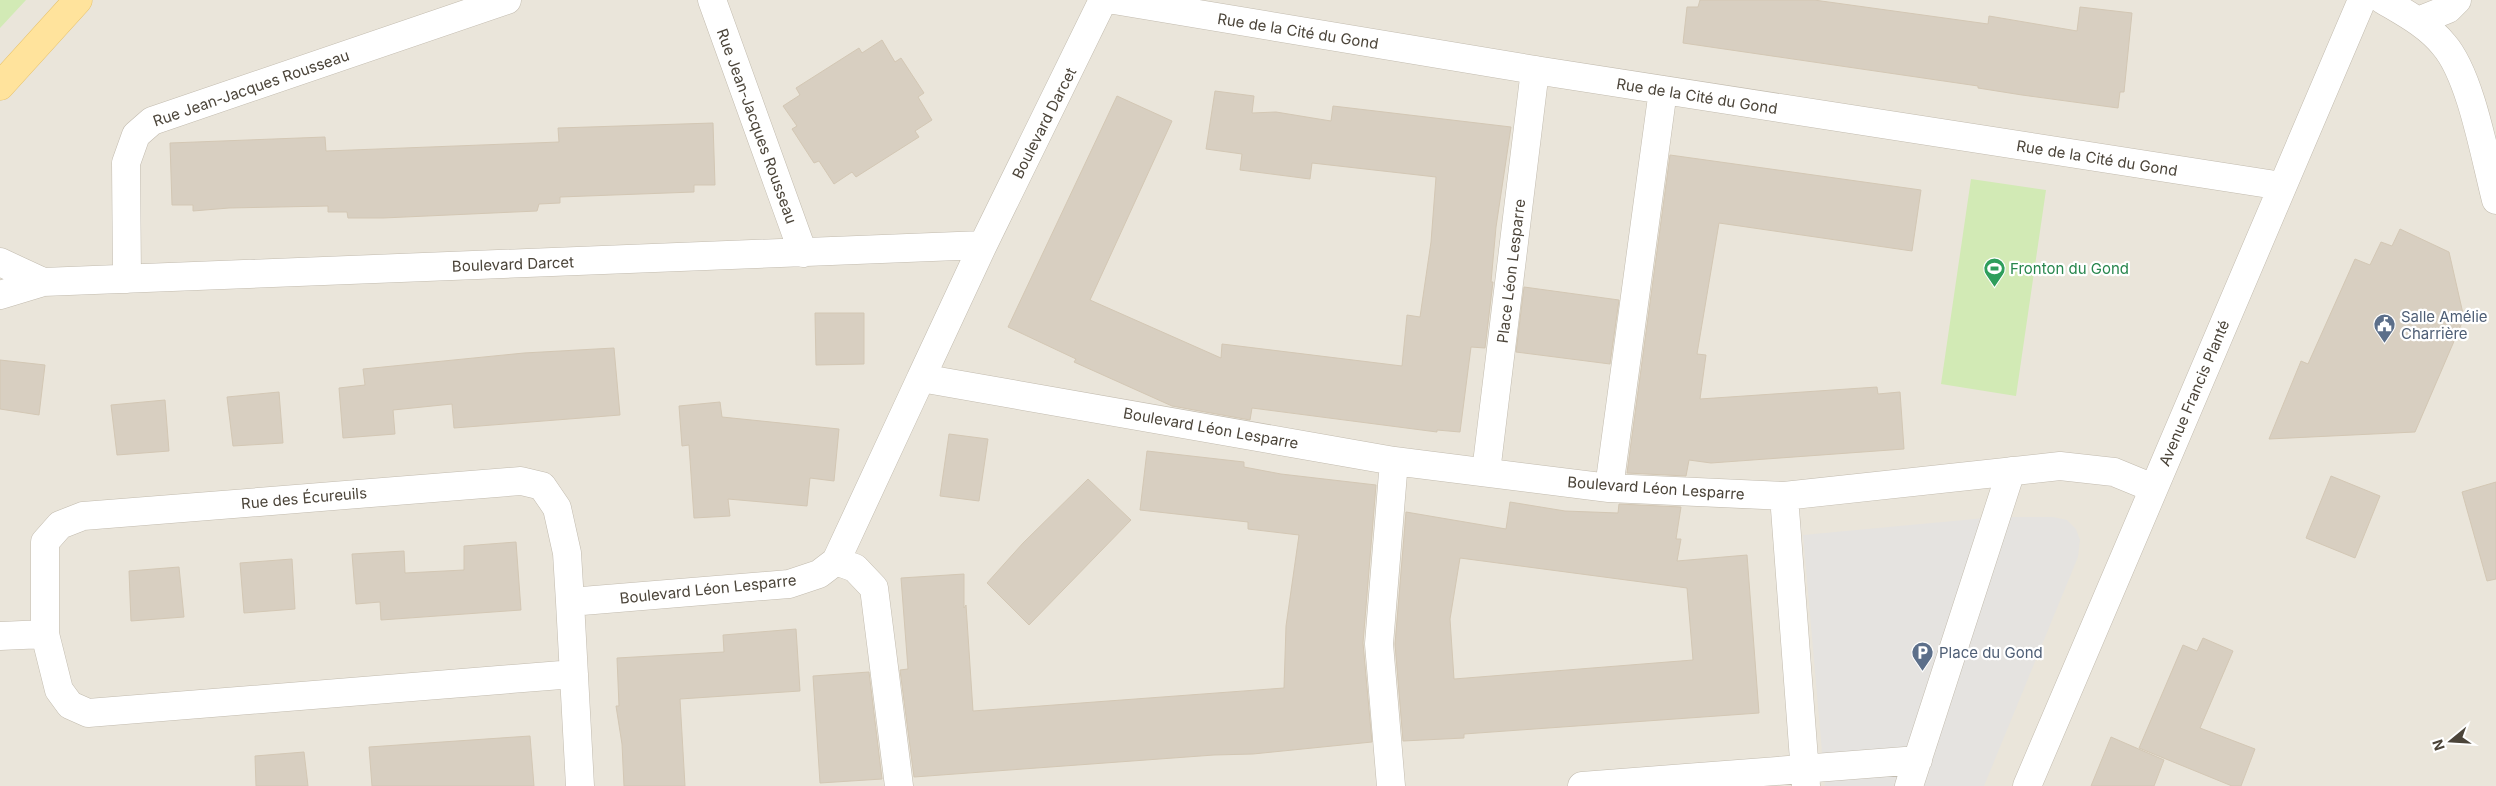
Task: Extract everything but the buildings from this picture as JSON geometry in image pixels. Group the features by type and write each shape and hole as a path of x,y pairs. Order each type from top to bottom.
{"main road":[{"path":"0,86 78,0"}],"street":[{"name":"Rue Jean-Jacques Rousseau","path":"127,279 126,163 136,135 152,120 507,0"},
{"name":"Rue Jean-Jacques Rousseau","path":"712,0 803,253"},
{"name":"Boulevard Darcet","path":"921,378 983,245 1103,0"},
{"name":"Rue de la Cité du Gond","path":"1114,0 1535,70 2282,186"},
{"name":"Avenue Francis Planté","path":"2027,786 2362,0"},
{"path":"2383,0 2418,21 2444,45 2462,74 2496,200"},
{"path":"2418,21 2448,9 2457,0"},
{"name":"Place Léon Lesparre","path":"1486,472 1535,70"},
{"path":"1609,488 1662,90"},
{"name":"Boulevard Darcet","path":"0,295 43,282 983,245"},
{"name":"Boulevard Darcet","path":"0,262 43,282"},
{"path":"899,786 874,588 855,568 836,561 921,378"},
{"name":"Boulevard Léon Lesparre","path":"921,378 1394,460 1609,488 1784,496 2060,466 2114,472 2153,488"},
{"path":"1391,786 1379,644 1394,460"},
{"path":"1909,786 2011,471"},
{"name":"Rue des Écureuils","path":"570,602 567,553 557,508 542,486 521,481 83,516 60,525 46,542 45,634 59,690 70,705 88,713 574,674"},
{"path":"1784,496 1805,778"},
{"name":"Boulevard Léon Lesparre","path":"570,602 789,584 819,574 836,561"},
{"path":"570,602 580,786"},
{"path":"0,636 45,634"},
{"path":"1582,786 1805,778 1918,760"}],"shaded area":[{"path":"0,0 2496,0 2496,786 0,786"},
{"name":"Place du Gond","path":"1996,517 2053,517 2067,520 2076,529 2080,540 2078,557 1984,786 1825,786 1803,535"}],"green space":[{"path":"0,0 26,0 0,28"},
{"name":"Fronton du Gond","path":"1971,179 2046,190 2016,396 1941,384"}],"place":[{"name":"Fronton du Gond","path":"1994,287"},
{"name":"Salle Amélie Charrière","path":"2385,344"},
{"name":"Place du Gond","path":"1923,671"}]}
